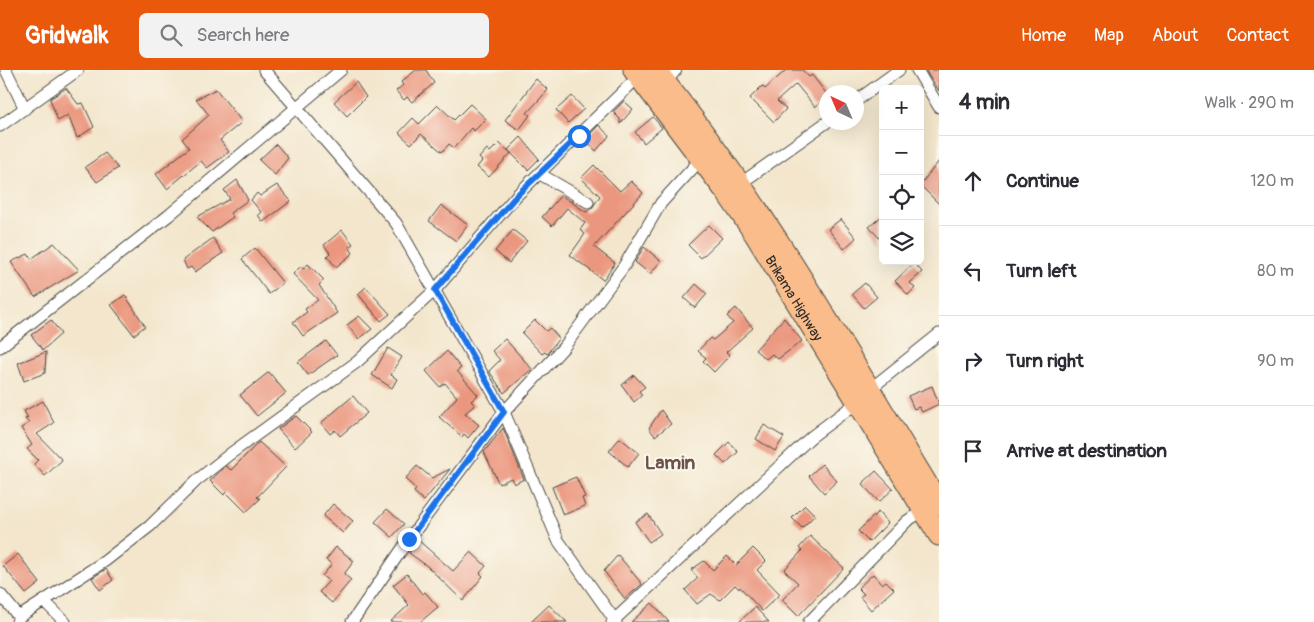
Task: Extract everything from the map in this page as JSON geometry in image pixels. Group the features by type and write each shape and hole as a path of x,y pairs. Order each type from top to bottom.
{"highway":[{"name":"Brikama Highway","path":"654,74 702,158 733,188"},
{"name":"Brikama Highway","path":"654,74 733,188 808,284 864,396 932,507 939,535"}],"street":[{"path":"6,70 25,109"},
{"path":"0,126 78,70"},
{"path":"264,70 396,223 504,412 558,540 614,621 811,437 939,334"},
{"path":"0,347 168,216 341,70"},
{"path":"864,95 899,70"},
{"path":"917,70 939,107"},
{"path":"0,594 18,619 105,561 150,526 196,481 356,362 435,290 517,195 654,74"},
{"path":"733,188 819,128"},
{"path":"352,622 409,539 504,412 564,347 624,266 661,203 702,158"},
{"path":"540,174 588,202"},
{"path":"810,622 906,521 932,507"},
{"path":"44,601 65,622"}],"building":[{"path":"416,70 426,70 434,83 412,102 407,97 404,100 396,91 403,85 401,82"},
{"path":"786,70 802,70 809,77 812,75 820,85 819,104 815,107 796,84 777,101 786,109 774,122 750,98 762,86 765,89"},
{"path":"926,70 939,70 939,91 928,75"},
{"path":"536,79 548,90 527,113 530,115 519,130 505,120"},
{"path":"356,82 366,97 347,116 334,102"},
{"path":"66,88 78,104 83,103 94,127 77,138 68,115 58,121 50,99"},
{"path":"216,89 242,122 220,140 229,152 207,168 201,161 167,189 156,174 189,148 182,139 209,115 196,99"},
{"path":"572,96 584,109 568,123 556,110"},
{"path":"624,101 633,109 620,124 620,119 613,112"},
{"path":"470,104 486,119 474,131 471,128 454,148 449,144 442,152 421,134 411,144 399,133 413,118 419,124 438,105 454,120"},
{"path":"653,117 662,128 644,143 635,132"},
{"path":"599,125 609,136 596,151 585,139"},
{"path":"521,137 539,159 528,170 508,150"},
{"path":"499,143 511,153 489,177 477,167 482,161 479,158 487,149 490,152"},
{"path":"276,144 288,158 275,175 259,160"},
{"path":"105,153 118,168 97,182 85,167"},
{"path":"939,161 939,204 924,189 924,180"},
{"path":"594,165 620,191 631,181 643,193 594,247 615,263 603,280 570,255 585,234 580,230 585,223 567,208 552,226 542,217 561,195 586,212 592,208 600,196 581,178"},
{"path":"237,180 248,200 230,213 233,217 212,232 197,217 230,199 224,190"},
{"path":"277,185 291,201 263,222 258,215 261,212 251,200 257,193 260,196"},
{"path":"441,205 468,225 456,241 429,221"},
{"path":"879,218 879,238 869,227"},
{"path":"841,219 856,238 844,249 828,229"},
{"path":"709,225 722,238 701,258 688,245"},
{"path":"342,230 353,244 349,247 353,253 336,267 327,256 330,253 324,245"},
{"path":"513,230 527,241 509,263 495,251"},
{"path":"213,238 223,253 195,272 191,267 187,269 183,260"},
{"path":"54,243 79,270 35,297 11,262 28,254 31,259"},
{"path":"644,247 661,261 650,274 635,262"},
{"path":"255,248 283,283 269,294 242,259"},
{"path":"308,264 324,280 319,285 337,313 303,336 293,322 307,312 305,309 318,300 293,274 301,266 303,269"},
{"path":"912,265 916,265 922,272 910,283 915,288 908,295 895,281"},
{"path":"865,283 877,297 864,308 852,294"},
{"path":"696,284 707,294 695,308 684,298"},
{"path":"366,287 390,314 381,321 358,294"},
{"path":"125,295 145,326 134,335 111,305"},
{"path":"736,308 753,328 726,352 730,355 714,372 703,361 706,358 698,351 710,338 713,340 733,323 727,316"},
{"path":"359,316 372,329 359,339 347,325"},
{"path":"784,318 802,341 778,359 772,354 766,359 755,350"},
{"path":"51,320 61,334 43,350 31,335"},
{"path":"535,320 546,331 550,328 559,338 547,354 545,352 542,354 522,333"},
{"path":"505,339 532,369 504,393 489,371 500,360 492,351"},
{"path":"326,341 337,355 308,375 298,362"},
{"path":"388,348 402,357 391,375 397,379 392,388 372,375"},
{"path":"447,351 461,368 457,371 478,395 471,401 475,405 465,413 479,425 468,438 464,434 462,437 439,417 457,397 445,383 440,387 426,371"},
{"path":"46,352 45,373 24,381 18,363"},
{"path":"269,372 286,393 257,416 240,395"},
{"path":"634,375 645,387 639,391 642,395 634,402 622,385"},
{"path":"932,386 939,404 922,412 919,407 914,409 908,396"},
{"path":"353,396 367,413 340,436 335,430 330,434 321,423"},
{"path":"43,401 54,423 37,434 62,460 45,476 34,464 38,460 27,449 32,445 21,428 29,423 25,419 28,418 24,411"},
{"path":"661,410 671,424 655,436 649,428"},
{"path":"296,416 312,432 295,448 278,429"},
{"path":"764,425 784,437 775,451 756,439"},
{"path":"503,428 524,479 514,484 511,478 499,484 484,452"},
{"path":"620,438 639,453 628,467 609,451"},
{"path":"259,442 286,467 257,497 260,499 246,512 226,492 224,495 210,481 226,466 231,470"},
{"path":"729,442 738,452 725,464 716,455"},
{"path":"822,464 837,481 824,493 809,476"},
{"path":"417,466 432,478 450,469 424,501 414,492 416,489 405,479"},
{"path":"876,471 893,489 879,502 862,484"},
{"path":"576,477 585,497 582,498 585,506 563,515 552,487"},
{"path":"333,504 353,521 343,533 323,516"},
{"path":"805,505 815,515 802,528 792,518"},
{"path":"387,509 404,524 392,537 375,522"},
{"path":"878,512 888,523 869,542 858,531"},
{"path":"648,514 661,534 649,542 635,522"},
{"path":"810,536 844,568 798,616 782,600 798,583 784,570 802,551 799,548"},
{"path":"418,540 453,571 471,552 486,566 480,573 483,576 463,601 427,566 409,553"},
{"path":"336,547 354,561 344,574 351,580 332,603 319,592 329,581 322,576 332,564 326,560"},
{"path":"753,548 766,561 757,570 780,594 762,611 740,587 739,589 735,585 720,600 711,594 697,604 685,590 698,578 691,570 704,561 713,570 727,556 736,565"},
{"path":"18,554 40,583 26,594 3,566"},
{"path":"618,555 642,584 625,599 604,571"},
{"path":"106,569 113,580 100,590 92,578"},
{"path":"407,574 422,594 425,592 438,607 420,622 390,622 409,605 393,585"},
{"path":"873,574 882,584 886,581 894,589 871,610 860,597 864,594 858,588"},
{"path":"652,603 669,622 631,622"},
{"path":"549,605 567,622 531,622"},
{"path":"755,607 769,622 739,622"}],"district":[{"name":"Lamin","path":"670,462"}],"route":[{"path":"409,539 485,440 504,412 435,290 517,195 579,136"}]}
